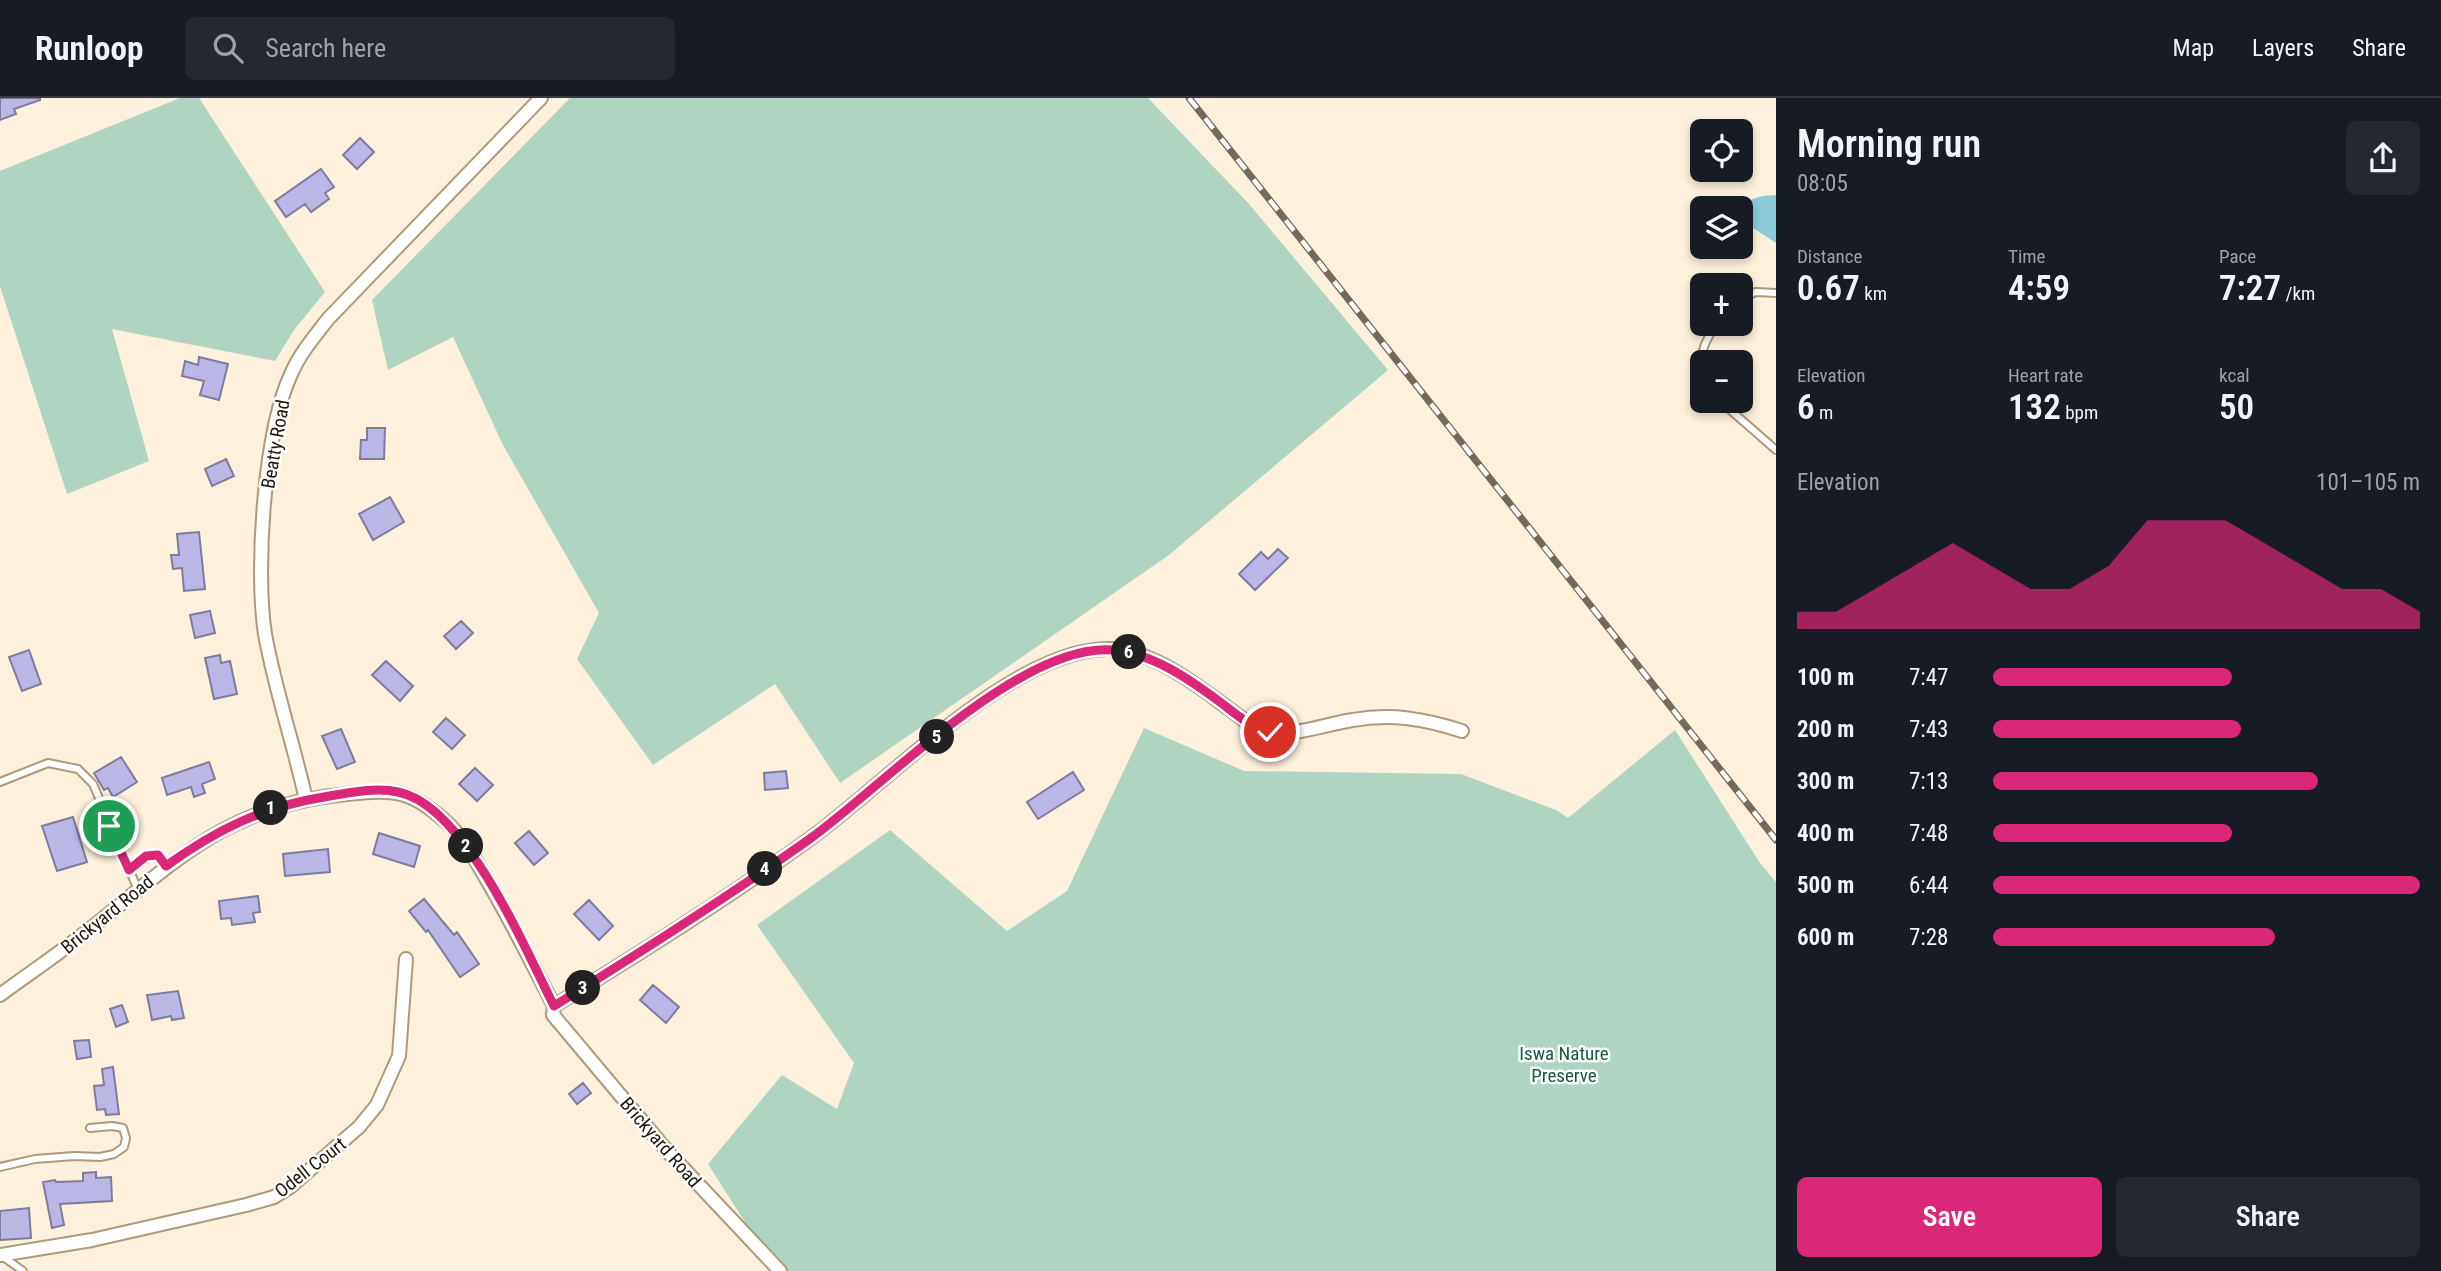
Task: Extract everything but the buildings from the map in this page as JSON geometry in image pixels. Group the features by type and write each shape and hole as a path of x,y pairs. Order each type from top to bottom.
{"street":[{"name":"Beatty Road","path":"306,800 276,685 263,612 264,522 270,457 281,400 304,350 328,319 541,98"},
{"path":"554,1006 632,958 812,837 986,699 1024,675 1076,654 1107,649 1133,653 1181,675 1252,726 1270,732 1295,731 1385,716 1430,721 1462,731"},
{"name":"Brickyard Road","path":"0,995 89,930 166,866 228,827 273,808 306,800 383,791 398,792 425,805 444,820 473,856 515,928 554,1006 553,1015 668,1152 780,1271"},
{"name":"Odell Court","path":"0,1255 92,1240 246,1205 274,1197 290,1186 351,1135 377,1105 399,1056 406,958"}],"lane":[{"path":"1753,293 1776,293"},
{"path":"1734,413 1776,450"},
{"path":"0,782 48,763 78,769 93,784 138,890"},
{"path":"129,870 152,854 158,855 166,866"},
{"path":"0,1167 35,1159 100,1157 114,1154 124,1147 126,1138 122,1128 90,1128"},
{"path":"0,1255 23,1271"}],"green space":[{"path":"180,98 199,98 325,292 294,330 275,361 112,329 149,461 67,494 0,286 0,171"},
{"path":"570,98 1148,98 1249,204 1388,370 1169,555 840,783 775,684 653,765 577,659 599,613 503,445 453,337 388,370 372,300"},
{"name":"Iswa Nature Preserve","path":"1144,728 1244,771 1461,774 1556,810 1568,818 1675,730 1760,863 1776,882 1776,1271 776,1271 708,1164 782,1075 837,1109 854,1063 757,925 890,830 1007,931 1067,891"}],"water":[{"path":"1776,195 1776,243 1753,228 1753,199"}],"railway":[{"path":"1189,98 1776,840"}],"route":[{"path":"109,826 129,870 152,854 158,855 166,866 228,827 258,813 287,804 383,791 407,795 444,820 463,841 515,928 554,1006 632,958 812,837 986,699 1024,675 1059,659 1107,649 1133,653 1181,675 1252,726 1270,732"}]}
